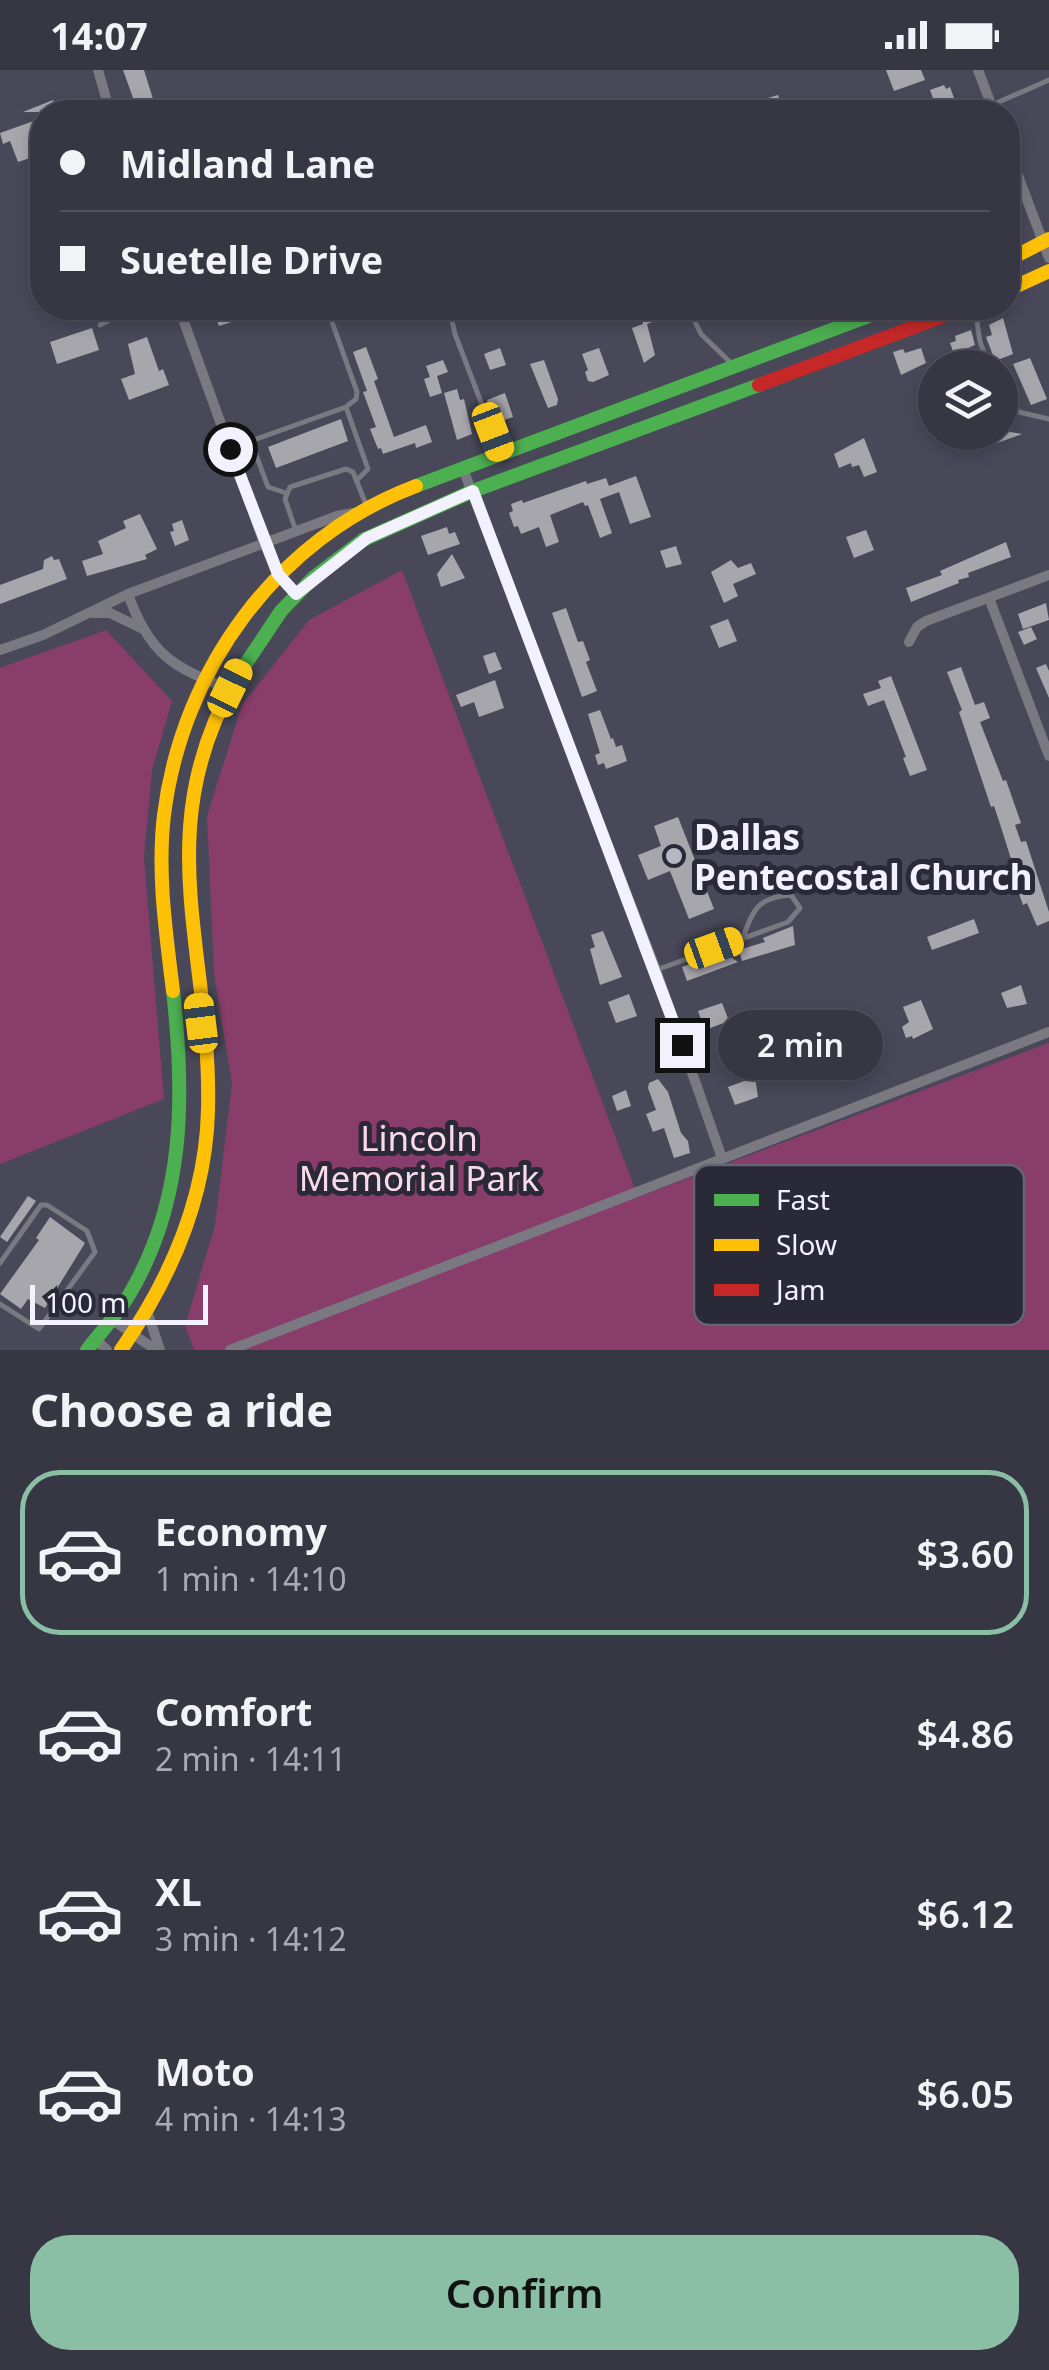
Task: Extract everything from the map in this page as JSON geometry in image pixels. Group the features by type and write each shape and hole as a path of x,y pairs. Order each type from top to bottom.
{"main road":[{"path":"1020,256 1047,247"},
{"path":"1020,284 1049,270"},
{"path":"91,1344 128,1296 152,1249 178,1156 181,1076 162,874 163,810 181,734 203,679 236,624 278,574 362,510 857,320"},
{"path":"121,1350 174,1266 190,1227 206,1138 208,1087 187,867 191,798 240,666 296,594 367,538 473,491 933,320"},
{"path":"792,344 801,369"},
{"path":"172,977 196,976"}],"street":[{"path":"98,70 107,100"},
{"path":"978,70 990,100"},
{"path":"1020,178 1047,247"},
{"path":"182,320 264,543 278,574 296,594"},
{"path":"464,469 656,970 722,1158"},
{"path":"0,650 43,635 128,594 362,510"},
{"path":"909,642 917,627 926,621 1049,575"},
{"path":"128,594 141,628 157,650 203,679 230,688"},
{"path":"989,598 1049,756"},
{"path":"86,614 110,613 141,628"},
{"path":"704,1165 1049,1032"},
{"path":"230,1350 694,1169"},
{"path":"147,1311 158,1350"},
{"path":"111,1319 158,1350"},
{"path":"91,1344 108,1350"}],"lane":[{"path":"1010,100 1049,80"},
{"path":"100,324 108,320"},
{"path":"286,493 268,487 251,441 346,407 356,399 357,392 330,320"},
{"path":"452,320 502,454"},
{"path":"694,320 701,334 734,366"},
{"path":"976,320 983,350"},
{"path":"346,407 368,468 357,480"},
{"path":"1018,411 1049,419"},
{"path":"296,531 286,506 286,493 340,468 353,472 362,510"},
{"path":"656,970 788,922 800,908 791,895 773,896 754,909 743,938"},
{"path":"0,1264 41,1205 86,1232 95,1252 39,1329 0,1304"}],"green space":[{"name":"Lincoln Memorial Park","path":"402,570 638,1197 694,1176 694,1325 1024,1325 1024,1165 723,1165 1049,1043 1049,1350 194,1350 185,1326 215,1225 232,1083 214,973 207,816 242,705 309,620"},
{"path":"106,630 172,701 152,770 144,858 164,1099 0,1164 0,668"}],"building":[{"path":"123,70 144,70 153,100 134,100"},
{"path":"886,70 921,70 925,80 894,91"},
{"path":"950,87 955,100 934,100 930,90"},
{"path":"30,122 30,158 18,162 10,141 3,144 0,133"},
{"path":"216,320 238,320 219,326"},
{"path":"642,320 658,320 647,324 655,355 644,363 632,328 643,324"},
{"path":"1004,320 1012,350 991,350 986,337 992,335 989,325"},
{"path":"92,328 99,350 57,364 50,342"},
{"path":"971,330 975,345 953,350 950,343 956,341 955,336"},
{"path":"147,337 159,371 163,369 169,385 129,400 121,379 135,374 128,344"},
{"path":"366,347 394,437 426,425 432,442 416,448 415,443 383,454 378,449 370,429 376,427 363,392 367,391 353,352"},
{"path":"500,348 506,365 490,370 484,354"},
{"path":"599,348 609,375 588,381 582,354"},
{"path":"921,348 922,350 918,350 918,367 901,375 893,352 903,349 905,353"},
{"path":"1030,358 1047,399 1031,405 1018,375 1018,362"},
{"path":"443,360 448,372 437,376 442,393 430,397 424,379 430,377 426,366"},
{"path":"544,360 558,399 557,405 548,408 530,364"},
{"path":"457,389 460,400 464,399 472,434 457,440 444,393"},
{"path":"505,393 513,417 496,423 487,400"},
{"path":"341,419 348,441 276,468 268,447"},
{"path":"864,438 877,472 864,477 859,465 852,467 851,463 839,468 834,454"},
{"path":"636,476 651,517 630,524 619,492 600,499 612,533 600,538 588,505 583,502 550,515 559,542 546,547 539,527 521,534 509,513 513,511 511,504 586,481 587,484 606,478 609,486"},
{"path":"140,514 157,549 145,555 147,559 87,576 82,561 103,554 98,541 126,528 123,521"},
{"path":"182,520 189,540 175,546 170,532 174,531 172,524"},
{"path":"447,527 449,534 455,532 460,544 428,555 421,536"},
{"path":"866,530 874,550 854,558 846,537"},
{"path":"1006,542 1011,557 968,573 969,577 958,580 959,583 911,602 906,588 942,575 940,571"},
{"path":"676,546 682,564 666,568 660,551"},
{"path":"452,554 465,578 441,587 437,574"},
{"path":"52,556 59,559 67,579 0,604 0,585 43,569 44,560"},
{"path":"731,560 738,568 751,563 756,574 733,584 738,596 724,603 711,572"},
{"path":"1046,603 1049,620 1023,629 1018,614"},
{"path":"566,608 578,642 583,641 597,691 582,697 552,613"},
{"path":"728,619 737,641 719,648 710,626"},
{"path":"1031,627 1037,639 1024,645 1018,632"},
{"path":"495,652 502,669 489,674 483,656"},
{"path":"1046,664 1049,671 1049,698 1036,668"},
{"path":"961,667 975,705 984,702 990,718 980,722 1003,781 1006,780 1021,823 1015,825 1021,842 1026,841 1049,912 1049,921 1037,926 1027,903 1023,905 1014,880 1017,878 1000,824 947,672"},
{"path":"891,676 927,770 910,776 884,700 868,706 863,694 881,688 878,681"},
{"path":"495,680 504,708 479,717 474,702 461,707 456,695"},
{"path":"600,710 611,739 616,747 622,745 627,761 606,769 604,763 598,765 595,755 600,753 588,714"},
{"path":"678,817 714,909 689,919 670,871 648,880 638,855 661,846 654,826"},
{"path":"974,919 979,933 932,950 927,937"},
{"path":"793,926 795,945 742,961 739,950 765,942 763,938"},
{"path":"603,931 622,977 600,985 590,949 595,947 591,935"},
{"path":"723,952 738,962 687,981 682,967"},
{"path":"1021,985 1027,1004 1007,1008 1001,993"},
{"path":"629,994 637,1016 616,1023 608,1002"},
{"path":"921,1000 933,1029 913,1039 906,1038 902,1027 909,1022 903,1007"},
{"path":"722,1003 729,1021 705,1030 698,1011"},
{"path":"780,1016 782,1024 787,1025 797,1021 799,1027 812,1022 817,1036 794,1044 800,1061 784,1066 768,1020"},
{"path":"755,1077 758,1097 735,1105 728,1087"},
{"path":"658,1079 668,1092 690,1153 674,1158 664,1128 653,1132 646,1114 656,1110 648,1088 649,1083"},
{"path":"626,1090 631,1106 617,1111 612,1096"},
{"path":"28,1196 36,1201 7,1242 0,1237"},
{"path":"50,1217 85,1243 45,1308 28,1299 21,1309 0,1294 39,1240 36,1238"}],"traffic: fast":[{"path":"416,486 858,320"},
{"path":"237,677 281,611 313,578 363,540 473,491 759,385"},
{"path":"87,1350 124,1302 147,1259 171,1185 179,1109 173,991"}],"traffic: slow":[{"path":"1020,254 1049,239"},
{"path":"1020,284 1049,271"},
{"path":"173,991 163,903 162,837 174,761 191,710 215,661 245,616 280,575 321,539 366,509 416,486"},
{"path":"121,1350 170,1266 201,1175 208,1110 207,1052 190,892 189,840 195,787 210,733 237,677"}],"traffic: jam":[{"path":"759,385 933,320"}],"place":[{"name":"Dallas Pentecostal Church","path":"674,856"}],"route":[{"path":"230,449 278,574 296,594 367,538 473,491 682,1045"}]}
